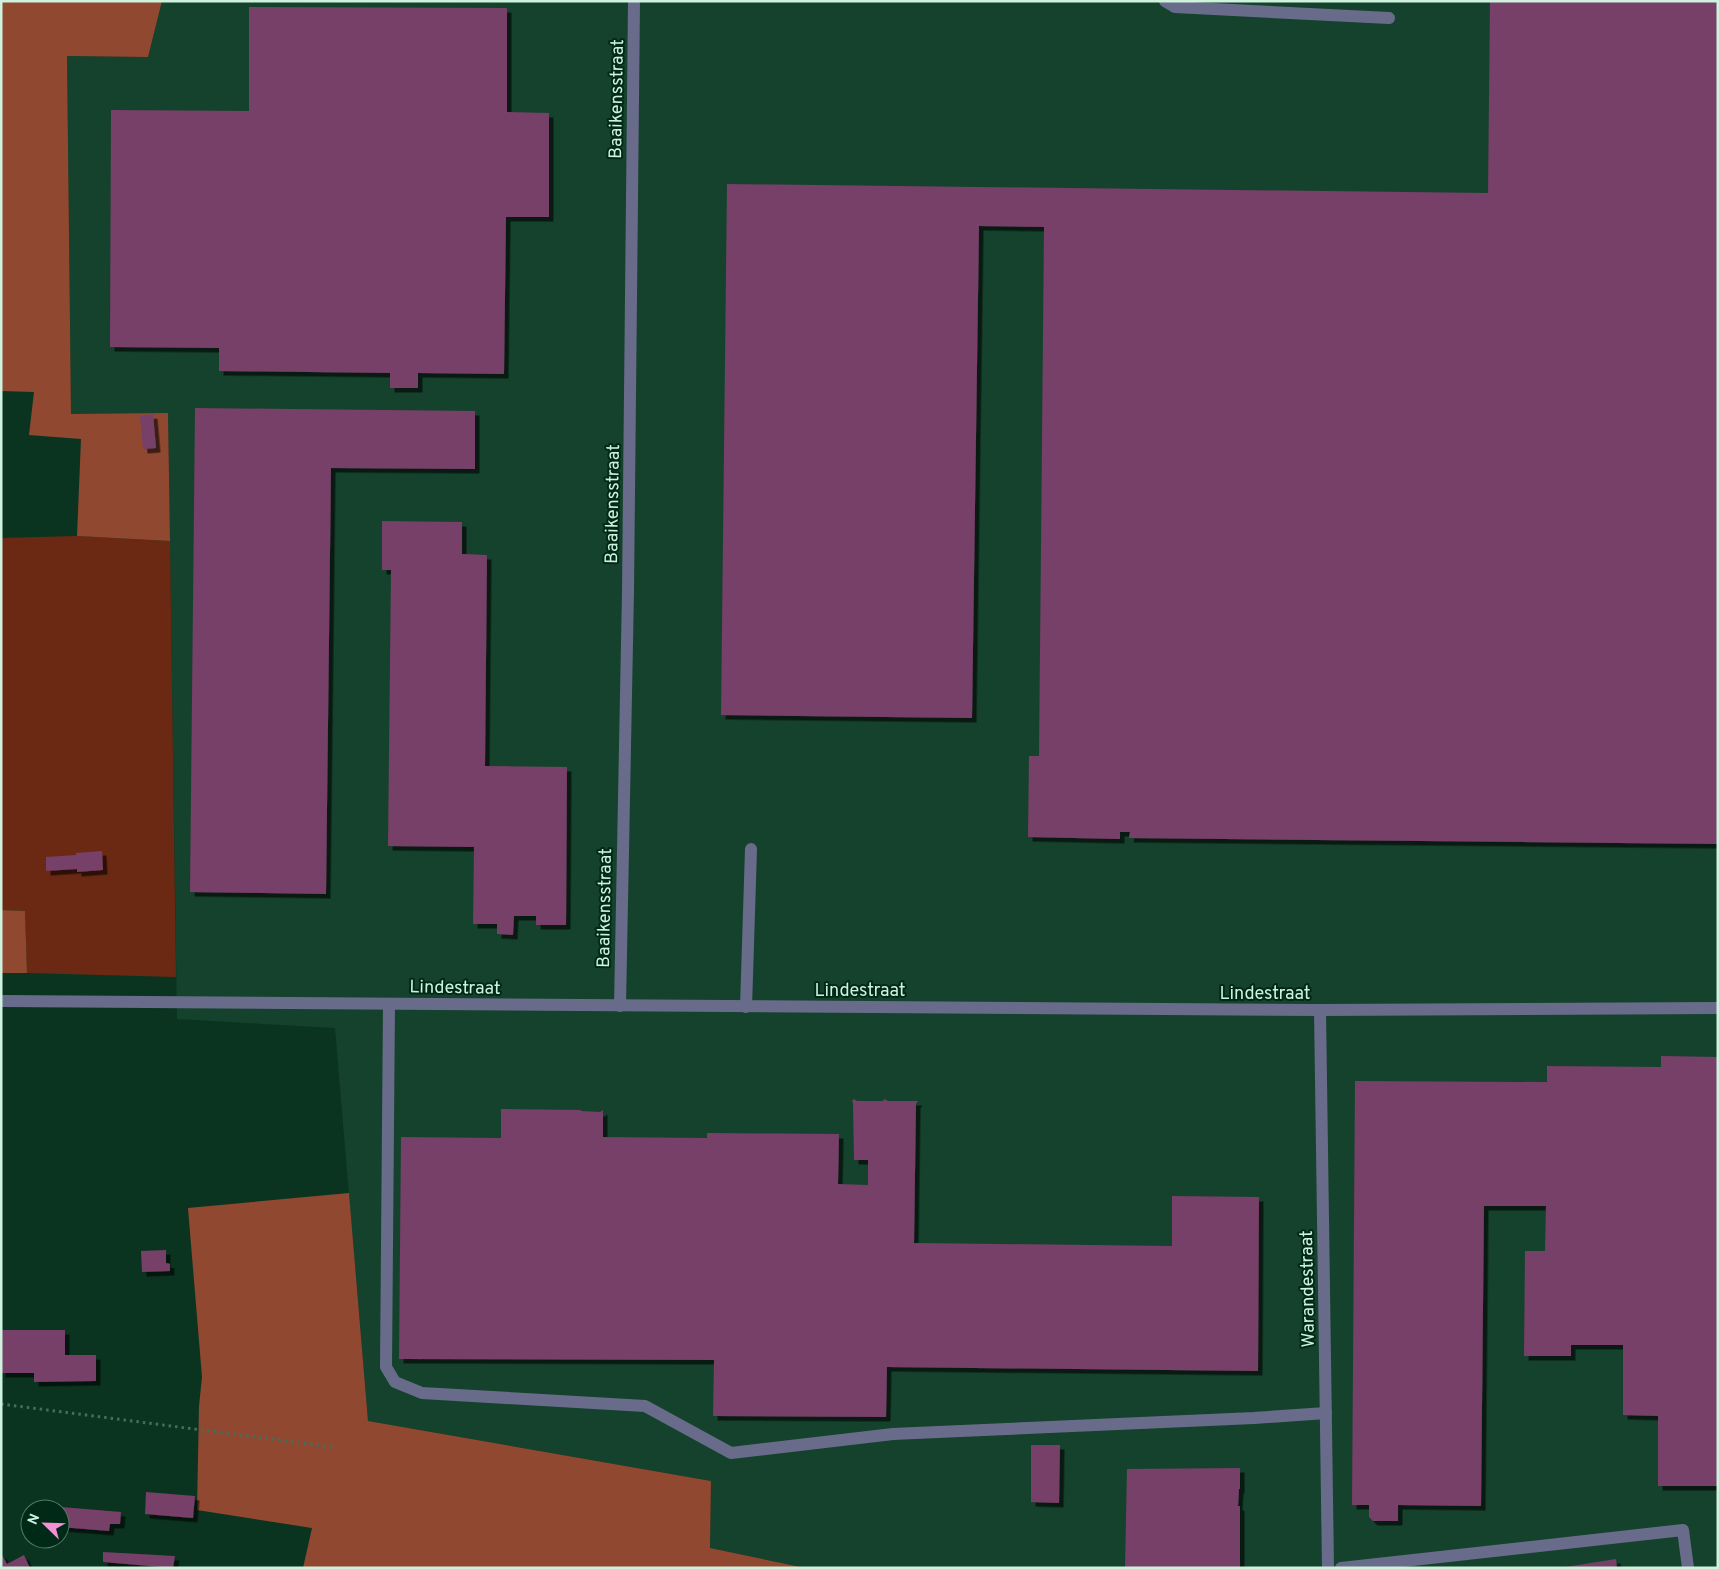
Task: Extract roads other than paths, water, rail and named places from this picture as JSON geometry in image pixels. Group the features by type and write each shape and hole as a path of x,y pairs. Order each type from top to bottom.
{"street":[{"name":"Baaikensstraat","path":"620,1006 628,601 634,1"},
{"path":"1165,1 1175,7 1389,18"},
{"path":"746,1007 750,849"},
{"name":"Lindestraat","path":"1,1001 1320,1010 1718,1008"},
{"path":"389,1004 386,1367 395,1382 404,1386 422,1393 645,1406 731,1453 893,1434 1326,1413"},
{"name":"Warandestraat","path":"1320,1010 1328,1568"},
{"path":"1341,1568 1683,1530 1688,1568"}]}
